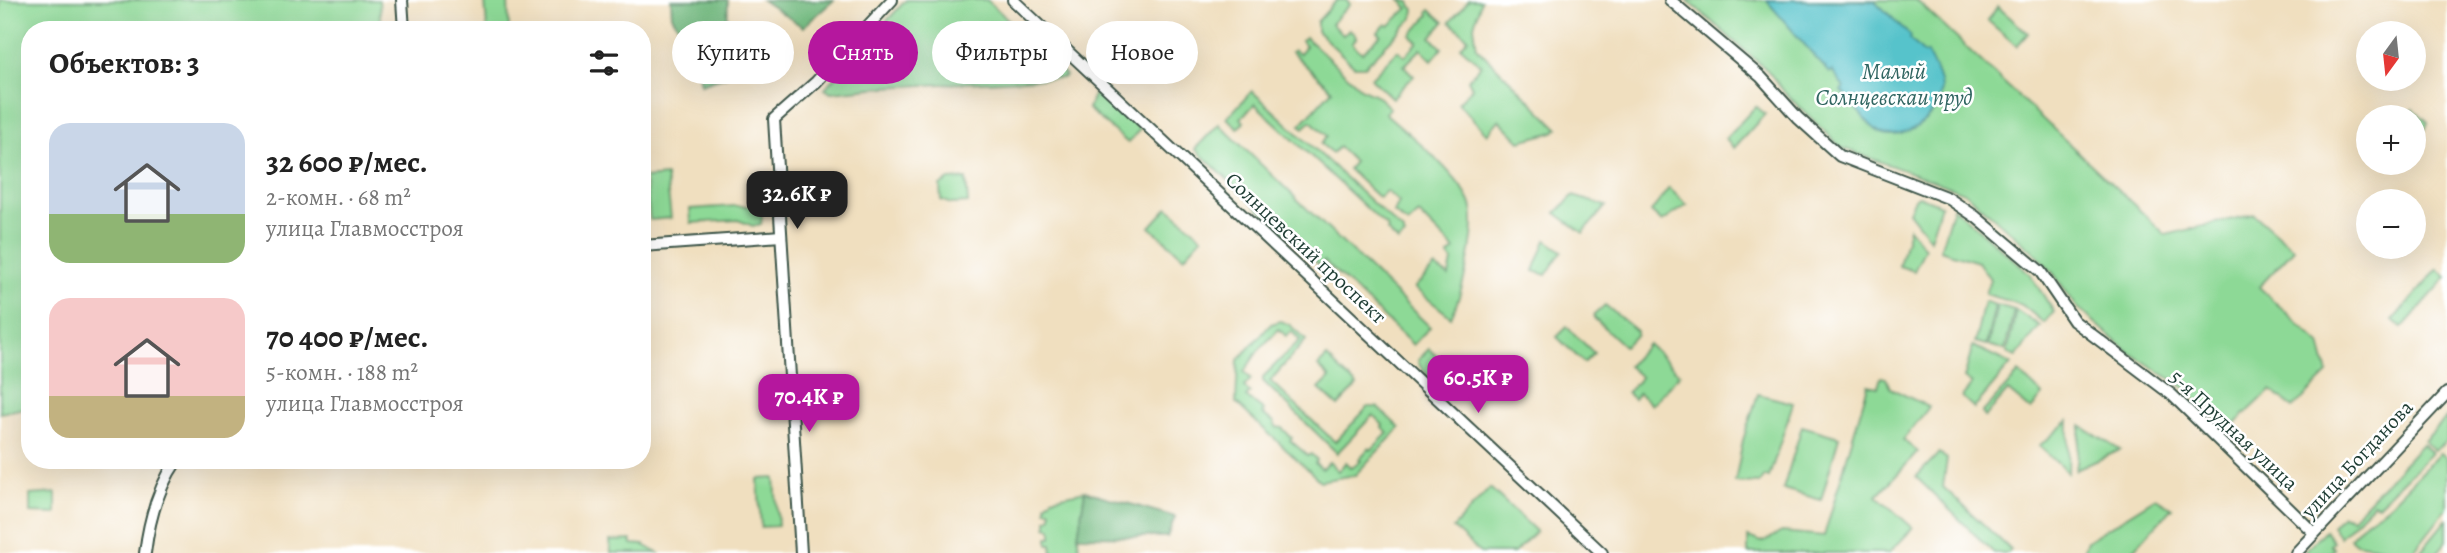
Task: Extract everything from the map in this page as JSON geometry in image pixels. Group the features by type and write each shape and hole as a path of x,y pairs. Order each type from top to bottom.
{"street":[{"path":"402,0 403,21"},
{"path":"801,553 774,118 816,82 892,0"},
{"name":"Солнцевский проспект","path":"1013,0 1602,553"},
{"name":"5-я Прудная улица","path":"1670,0 1761,77 1798,118 1840,156 1948,198 1976,217 2040,271 2067,315 2172,395 2314,533"},
{"path":"651,245 782,236"},
{"name":"улица Богданова","path":"2296,553 2447,393"},
{"path":"145,553 155,506 172,469"}],"green space":[{"path":"0,0 379,0 380,21 21,21 21,409 0,413"},
{"path":"485,0 508,0 509,21 486,21"},
{"path":"671,0 728,0 727,21 675,21"},
{"path":"762,0 834,0 803,27"},
{"path":"906,0 987,0 1010,21 932,21 932,84 942,84 831,92 825,88 829,84 918,84 918,21 887,21"},
{"path":"1337,0 1346,0 1350,4 1331,24 1343,35 1349,29 1357,37 1352,43 1362,53 1381,35 1378,32 1386,24 1389,26 1408,8 1400,0 1410,2 1414,10 1413,18 1365,66 1354,66 1317,31 1317,22"},
{"path":"1469,0 1481,0 1474,26 1477,48 1558,128 1554,132 1520,141 1499,120 1487,134 1458,103 1472,88 1468,80 1481,65 1461,47 1468,38 1450,22"},
{"path":"1687,0 1916,0 2166,235 2254,214 2294,249 2259,287 2320,344 2328,374 2293,408 2271,390 2227,431 2185,388 2129,352 2077,307 2054,274 2033,251 1964,192 1842,148 1785,93 1767,70"},
{"path":"1998,7 2028,33 2017,46 1987,20"},
{"path":"1430,10 1444,22 1431,37 1442,48 1432,60 1421,49 1404,66 1414,76 1392,98 1371,78 1398,50 1405,56 1418,42 1411,35 1429,15"},
{"path":"1305,37 1362,89 1376,95 1390,108 1385,113 1444,167 1470,202 1473,213 1471,243 1460,293 1451,317 1414,288 1435,267 1449,276 1452,261 1448,256 1455,250 1419,214 1408,224 1394,213 1399,202 1386,191 1379,198 1348,169 1354,162 1339,147 1332,153 1321,144 1327,136 1311,121 1304,128 1300,125 1332,90 1291,52 1293,50 1299,54 1306,46 1301,41"},
{"path":"1252,91 1402,230 1405,236 1398,242 1387,231 1388,228 1255,104 1241,118 1244,122 1238,128 1227,118"},
{"path":"1097,94 1103,96 1140,129 1128,143 1088,109"},
{"path":"1756,106 1765,114 1734,148 1725,139"},
{"path":"1219,124 1430,327 1413,345 1324,261 1319,265 1195,149"},
{"path":"666,176 671,218 651,220 651,177"},
{"path":"966,179 968,203 951,204 941,200 940,186 949,180"},
{"path":"1669,188 1687,205 1662,222 1651,212"},
{"path":"1573,196 1606,206 1583,233 1556,213"},
{"path":"1919,196 1941,205 1930,239 1909,212 1915,198"},
{"path":"763,206 761,224 753,226 738,220 691,223 690,209"},
{"path":"1168,207 1202,237 1184,257 1150,227"},
{"path":"1953,207 2029,273 2054,312 2044,323 2022,305 1985,294 1990,279 1978,262 1940,250"},
{"path":"1909,228 1925,248 1914,271 1899,266"},
{"path":"1546,240 1562,251 1546,275 1534,271"},
{"path":"2438,269 2447,277 2402,328 2393,320"},
{"path":"1984,301 1995,305 1986,345 1975,342"},
{"path":"1605,305 1637,331 1637,335 1624,346 1594,318"},
{"path":"1997,305 2014,310 2005,350 1988,345"},
{"path":"2016,310 2040,326 2016,357 2007,353"},
{"path":"1281,321 1290,325 1306,340 1270,381 1335,442 1368,407 1377,407 1400,428 1355,475 1320,481 1236,403 1238,360 1271,324","holes":["1279,329 1286,336 1291,331 1300,340 1263,377 1263,381 1337,453 1373,415 1388,433 1371,450 1369,448 1359,459 1361,461 1352,468 1346,462 1338,471 1329,462 1322,469 1311,454 1308,456 1294,444 1282,428 1276,427 1274,422 1262,414 1264,411 1246,397 1250,393 1244,387 1251,379 1244,372 1258,351"]},
{"path":"1567,327 1594,353 1584,363 1557,337"},
{"path":"1648,344 1680,374 1652,405 1639,393 1634,399 1627,393 1641,377 1628,366"},
{"path":"1973,346 2011,364 1974,408 1962,397 1972,384 1964,378"},
{"path":"1429,349 1453,372 1441,382 1427,374 1419,363 1418,360"},
{"path":"1327,357 1357,386 1338,406 1319,389 1330,378 1318,366"},
{"path":"2019,373 2043,395 2031,410 2008,391 1985,417 1982,413"},
{"path":"1881,377 1886,378 1890,388 1929,407 1903,440 1918,452 1877,496 1913,528 1889,553 1748,553 1748,537 1762,542 1782,532 1824,536 1868,385 1878,387"},
{"path":"1758,394 1793,403 1769,477 1764,476 1759,483 1735,482 1743,440"},
{"path":"2447,417 2447,441 2434,451 2424,441"},
{"path":"2069,421 2068,473 2039,446"},
{"path":"1802,426 1839,437 1821,500 1783,489"},
{"path":"2081,426 2120,450 2076,470"},
{"path":"2422,444 2431,453 2378,505 2373,503 2340,537 2332,526 2342,515 2352,518"},
{"path":"1939,453 1947,459 1943,487 2011,550 2008,553 1994,553 1916,477"},
{"path":"2440,453 2447,457 2447,508 2412,553 2356,543 2350,538 2366,521 2386,508"},
{"path":"775,478 778,526 761,527 758,479"},
{"path":"1490,488 1536,531 1514,553 1480,553 1453,528"},
{"path":"1085,491 1078,536 1079,553 1052,553 1052,544 1048,544 1048,537 1052,537 1052,528 1047,527 1051,510 1046,510 1046,504 1052,498"},
{"path":"1085,491 1175,517 1167,537 1078,536"},
{"path":"56,493 56,514 30,513 30,495"},
{"path":"2156,498 2172,508 2131,553 2085,553 2087,541"},
{"path":"2447,519 2447,541 2437,553 2419,553"},
{"path":"2325,530 2334,549 2330,553 2303,553"},
{"path":"631,540 632,544 644,545 658,553 611,553 610,541"}],"water":[{"name":"Малый Солнцевскаи пруд","path":"1766,0 1875,1 1911,36 1910,39 1924,53 1927,52 1941,88 1936,107 1913,129 1893,135 1878,131 1841,91 1844,88 1832,71 1829,73"}]}
